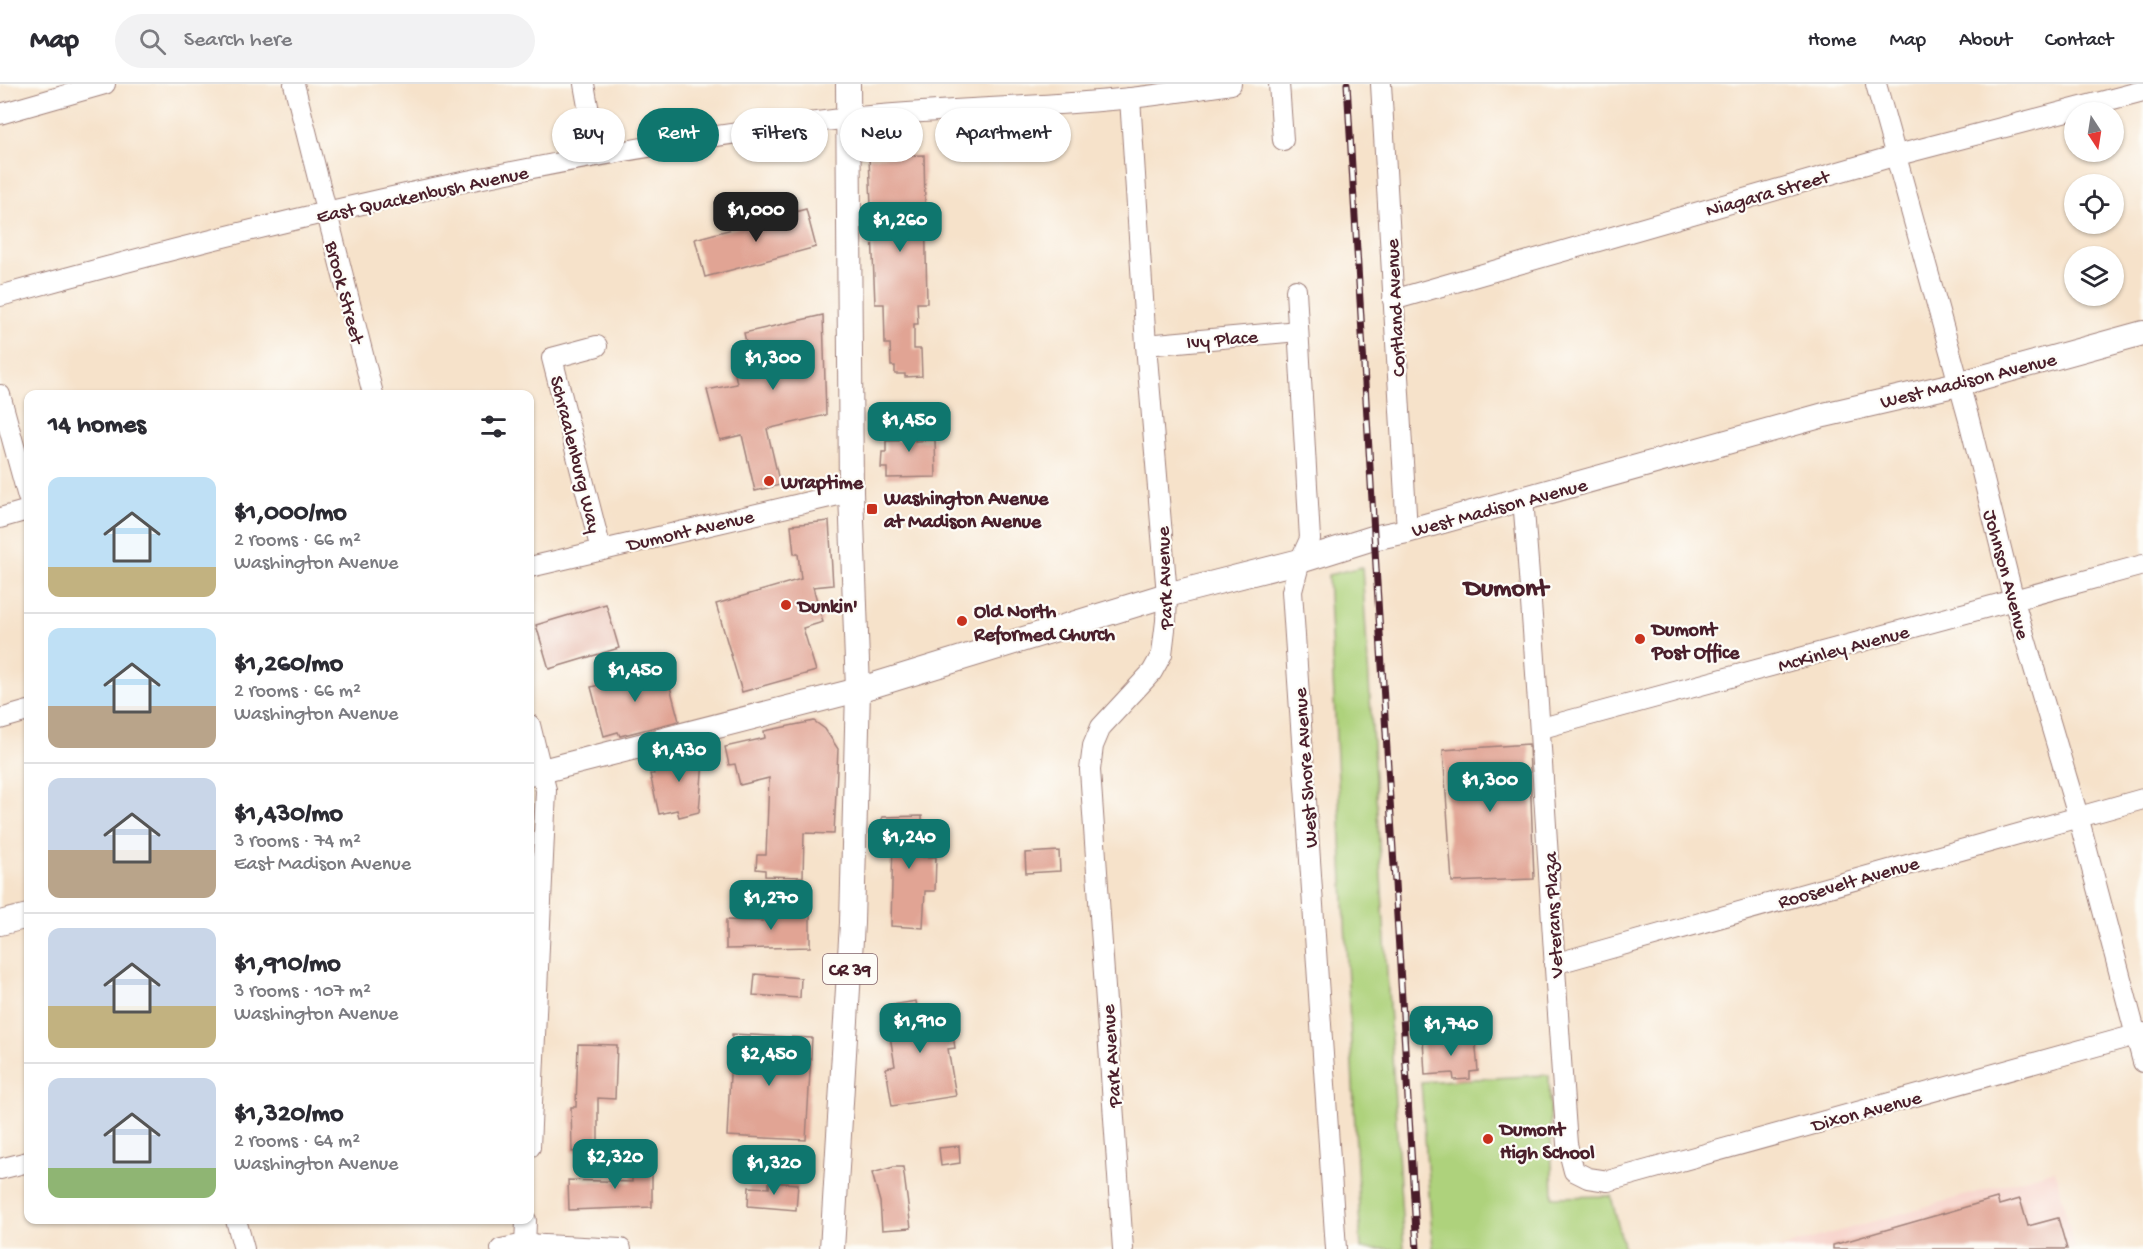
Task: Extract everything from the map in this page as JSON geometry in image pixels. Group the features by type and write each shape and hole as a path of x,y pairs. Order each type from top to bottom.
{"main road":[{"name":"CR 39","path":"848,84 849,108"},
{"name":"CR 39","path":"832,1249 852,923 858,690 851,492 849,162"},
{"name":"West Madison Avenue","path":"536,772 858,690 1167,595 1300,561 1372,538 1407,531 1824,415 1958,384 2143,333"},
{"path":"0,923 24,917"}],"street":[{"path":"0,114 105,84"},
{"name":"Brook Street","path":"294,84 372,390"},
{"path":"584,84 588,108"},
{"name":"East Quackenbush Avenue","path":"923,113 1130,98 1231,84"},
{"path":"1279,84 1283,140"},
{"name":"Cortland Avenue","path":"1382,84 1407,531"},
{"name":"Johnson Avenue","path":"1876,84 1958,384 2014,601 2078,816 2139,1035 2143,1062"},
{"name":"Niagara Street","path":"1394,300 1894,156 2143,91"},
{"name":"Park Avenue","path":"1123,1249 1090,770 1093,746 1101,727 1152,672 1162,654 1167,595 1146,345 1130,98"},
{"name":"East Quackenbush Avenue","path":"625,152 840,119"},
{"name":"East Quackenbush Avenue","path":"0,296 167,250 325,213 568,162"},
{"name":"West Shore Avenue","path":"1296,290 1310,539 1300,561 1292,591 1336,1249"},
{"name":"Ivy Place","path":"1146,345 1298,331"},
{"name":"Schraalenburg Way","path":"597,346 552,358 601,550"},
{"path":"0,395 24,482"},
{"name":"Dumont Avenue","path":"534,566 851,492"},
{"name":"Veterans Plaza","path":"1523,499 1542,728 1554,964 1567,1144 1574,1171 1588,1178"},
{"path":"0,518 24,511"},
{"name":"McKinley Avenue","path":"1542,728 2143,565"},
{"path":"0,718 24,712"},
{"path":"534,756 536,772 546,790 534,1058"},
{"name":"Roosevelt Avenue","path":"1554,964 2143,799"},
{"name":"Dixon Avenue","path":"1588,1178 1608,1181 2139,1035"},
{"path":"0,1169 24,1163"},
{"path":"237,1224 244,1249"},
{"path":"525,1247 526,1224"},
{"path":"501,1249 525,1247 621,1249"}],"shaded area":[{"path":"2055,1170 2075,1249 1776,1249"}],"green space":[{"path":"1362,567 1404,1249 1361,1249 1328,575"},
{"name":"Dumont High School","path":"1549,1075 1553,1197 1611,1196 1624,1249 1433,1249 1421,1082"}],"building":[{"path":"923,155 927,303 917,303 918,324 914,324 914,349 921,349 922,376 905,377 905,374 895,374 895,366 891,366 890,344 885,344 884,304 875,304 869,162 923,162"},
{"path":"806,209 816,247 705,277 695,239"},
{"path":"823,315 826,415 767,429 780,485 755,491 742,435 720,440 707,390 737,384 734,369 751,365 744,333"},
{"path":"899,413 915,413 915,441 935,440 936,477 887,478 887,468 881,468 882,452 886,452 886,441 899,441"},
{"path":"829,521 833,585 813,587 823,622 803,628 816,671 742,692 716,604 801,579 798,554 794,554 791,525"},
{"path":"606,604 619,648 549,669 536,625"},
{"path":"665,668 679,721 620,736 618,732 604,736 591,687"},
{"path":"814,721 825,729 838,749 834,834 804,833 803,877 765,876 765,870 756,869 757,855 766,855 769,778 740,785 735,764 729,765 725,747 765,738 764,731"},
{"path":"1529,744 1534,879 1452,882 1443,750"},
{"path":"704,748 699,812 679,817 677,810 659,814 650,774 654,774 653,767 659,766 658,759"},
{"path":"922,816 923,857 936,857 935,891 925,891 923,928 891,926 893,840 883,841 882,817"},
{"path":"1059,851 1060,871 1026,873 1025,853"},
{"path":"763,909 810,910 810,947 726,949 726,920 763,921"},
{"path":"755,974 801,978 800,998 753,995"},
{"path":"916,1001 918,1013 949,1008 955,1048 948,1049 956,1096 892,1106 886,1068 895,1066 885,1006"},
{"path":"732,1034 812,1038 806,1140 727,1136"},
{"path":"1475,1037 1478,1071 1470,1072 1470,1079 1454,1080 1453,1073 1425,1075 1423,1039"},
{"path":"578,1044 617,1045 615,1099 598,1098 598,1145 586,1145 586,1151 572,1152 571,1107 576,1107"},
{"path":"959,1146 960,1163 941,1166 939,1148"},
{"path":"652,1155 652,1207 569,1210 568,1180 632,1182 632,1156"},
{"path":"903,1167 911,1228 882,1230 880,1202 872,1173"},
{"path":"769,1182 798,1184 796,1210 748,1206 749,1187 769,1188"},
{"path":"1997,1198 1999,1205 2020,1199 2028,1226 2058,1218 2067,1249 1833,1249 1833,1245"}],"railway":[{"path":"1347,84 1417,1249"}],"place":[{"name":"Wraptime","path":"769,481"},
{"name":"Washington Avenue at Madison Avenue","path":"872,509"},
{"name":"Dunkin'","path":"786,605"},
{"name":"Old North Reformed Church","path":"962,621"},
{"name":"Dumont Post Office","path":"1640,639"},
{"name":"Dumont High School","path":"1488,1139"}],"district":[{"name":"Dumont","path":"1506,586"}]}
